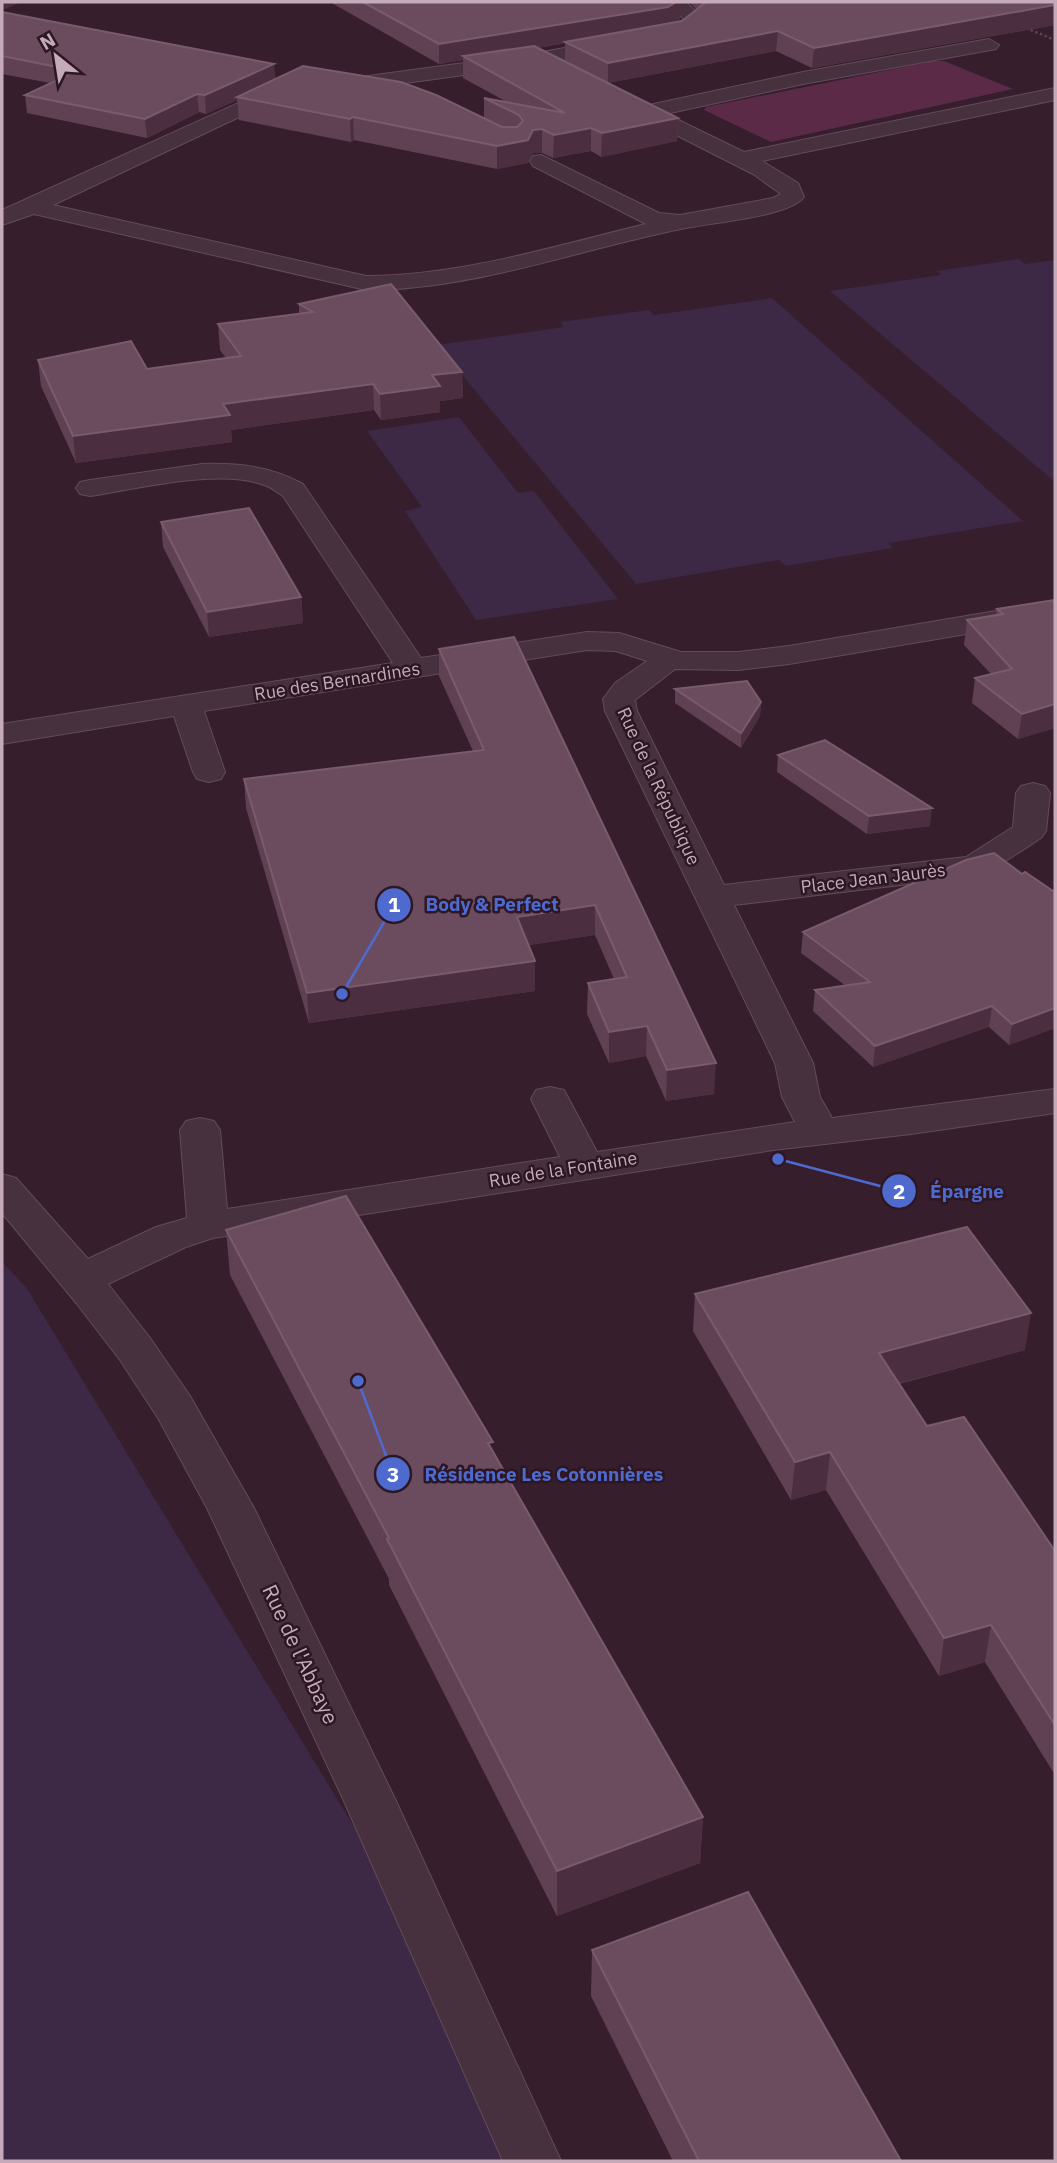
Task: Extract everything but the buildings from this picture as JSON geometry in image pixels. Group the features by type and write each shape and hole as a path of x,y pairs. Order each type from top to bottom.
{"street":[{"path":"2,218 33,207 310,82 342,87 537,59 674,34 695,20 687,10 674,2"},
{"path":"646,112 803,78 989,45"},
{"path":"537,59 573,77"},
{"path":"369,83 407,97"},
{"path":"33,207 366,283 408,283 449,278 680,222 779,204 793,197 790,188 743,159 610,94"},
{"path":"743,159 1055,94"},
{"path":"541,161 654,219 680,222"},
{"path":"90,488 195,474 236,472 272,477 293,490 412,669"},
{"path":"670,658 708,662 789,655 1055,610"},
{"name":"Rue des Bernardines","path":"2,734 587,641 619,642 670,658"},
{"name":"Rue de la République","path":"670,658 626,690 619,699 621,711 794,1063 801,1097 820,1132"},
{"path":"186,704 209,772"},
{"name":"Place Jean Jaurès","path":"711,897 975,866 1029,831 1033,793"},
{"path":"551,1098 584,1166"},
{"name":"Rue de la Fontaine","path":"82,1279 171,1237 208,1225 584,1166 1055,1101"},
{"path":"201,1130 208,1225"},
{"name":"Rue de l'Abbaye","path":"2,1187 82,1279 131,1343 174,1407 251,1550 409,1887 532,2161"}],"shaded area":[{"path":"944,61 1013,89 771,142 704,110 706,107"},
{"path":"1019,259 1025,264 1055,260 1055,482 830,291 941,275 937,271"},
{"path":"772,298 1023,521 889,543 893,548 786,566 779,560 636,584 437,345 564,327 560,322 649,310 654,315"},
{"path":"459,417 518,493 534,491 618,599 476,620 405,511 422,507 367,431"},
{"path":"2,1262 26,1287 557,2161 2,2161"}],"place":[{"name":"Body & Perfect","path":"342,994"},
{"name":"Épargne","path":"778,1159"},
{"name":"Résidence Les Cotonnières","path":"358,1381"}]}
